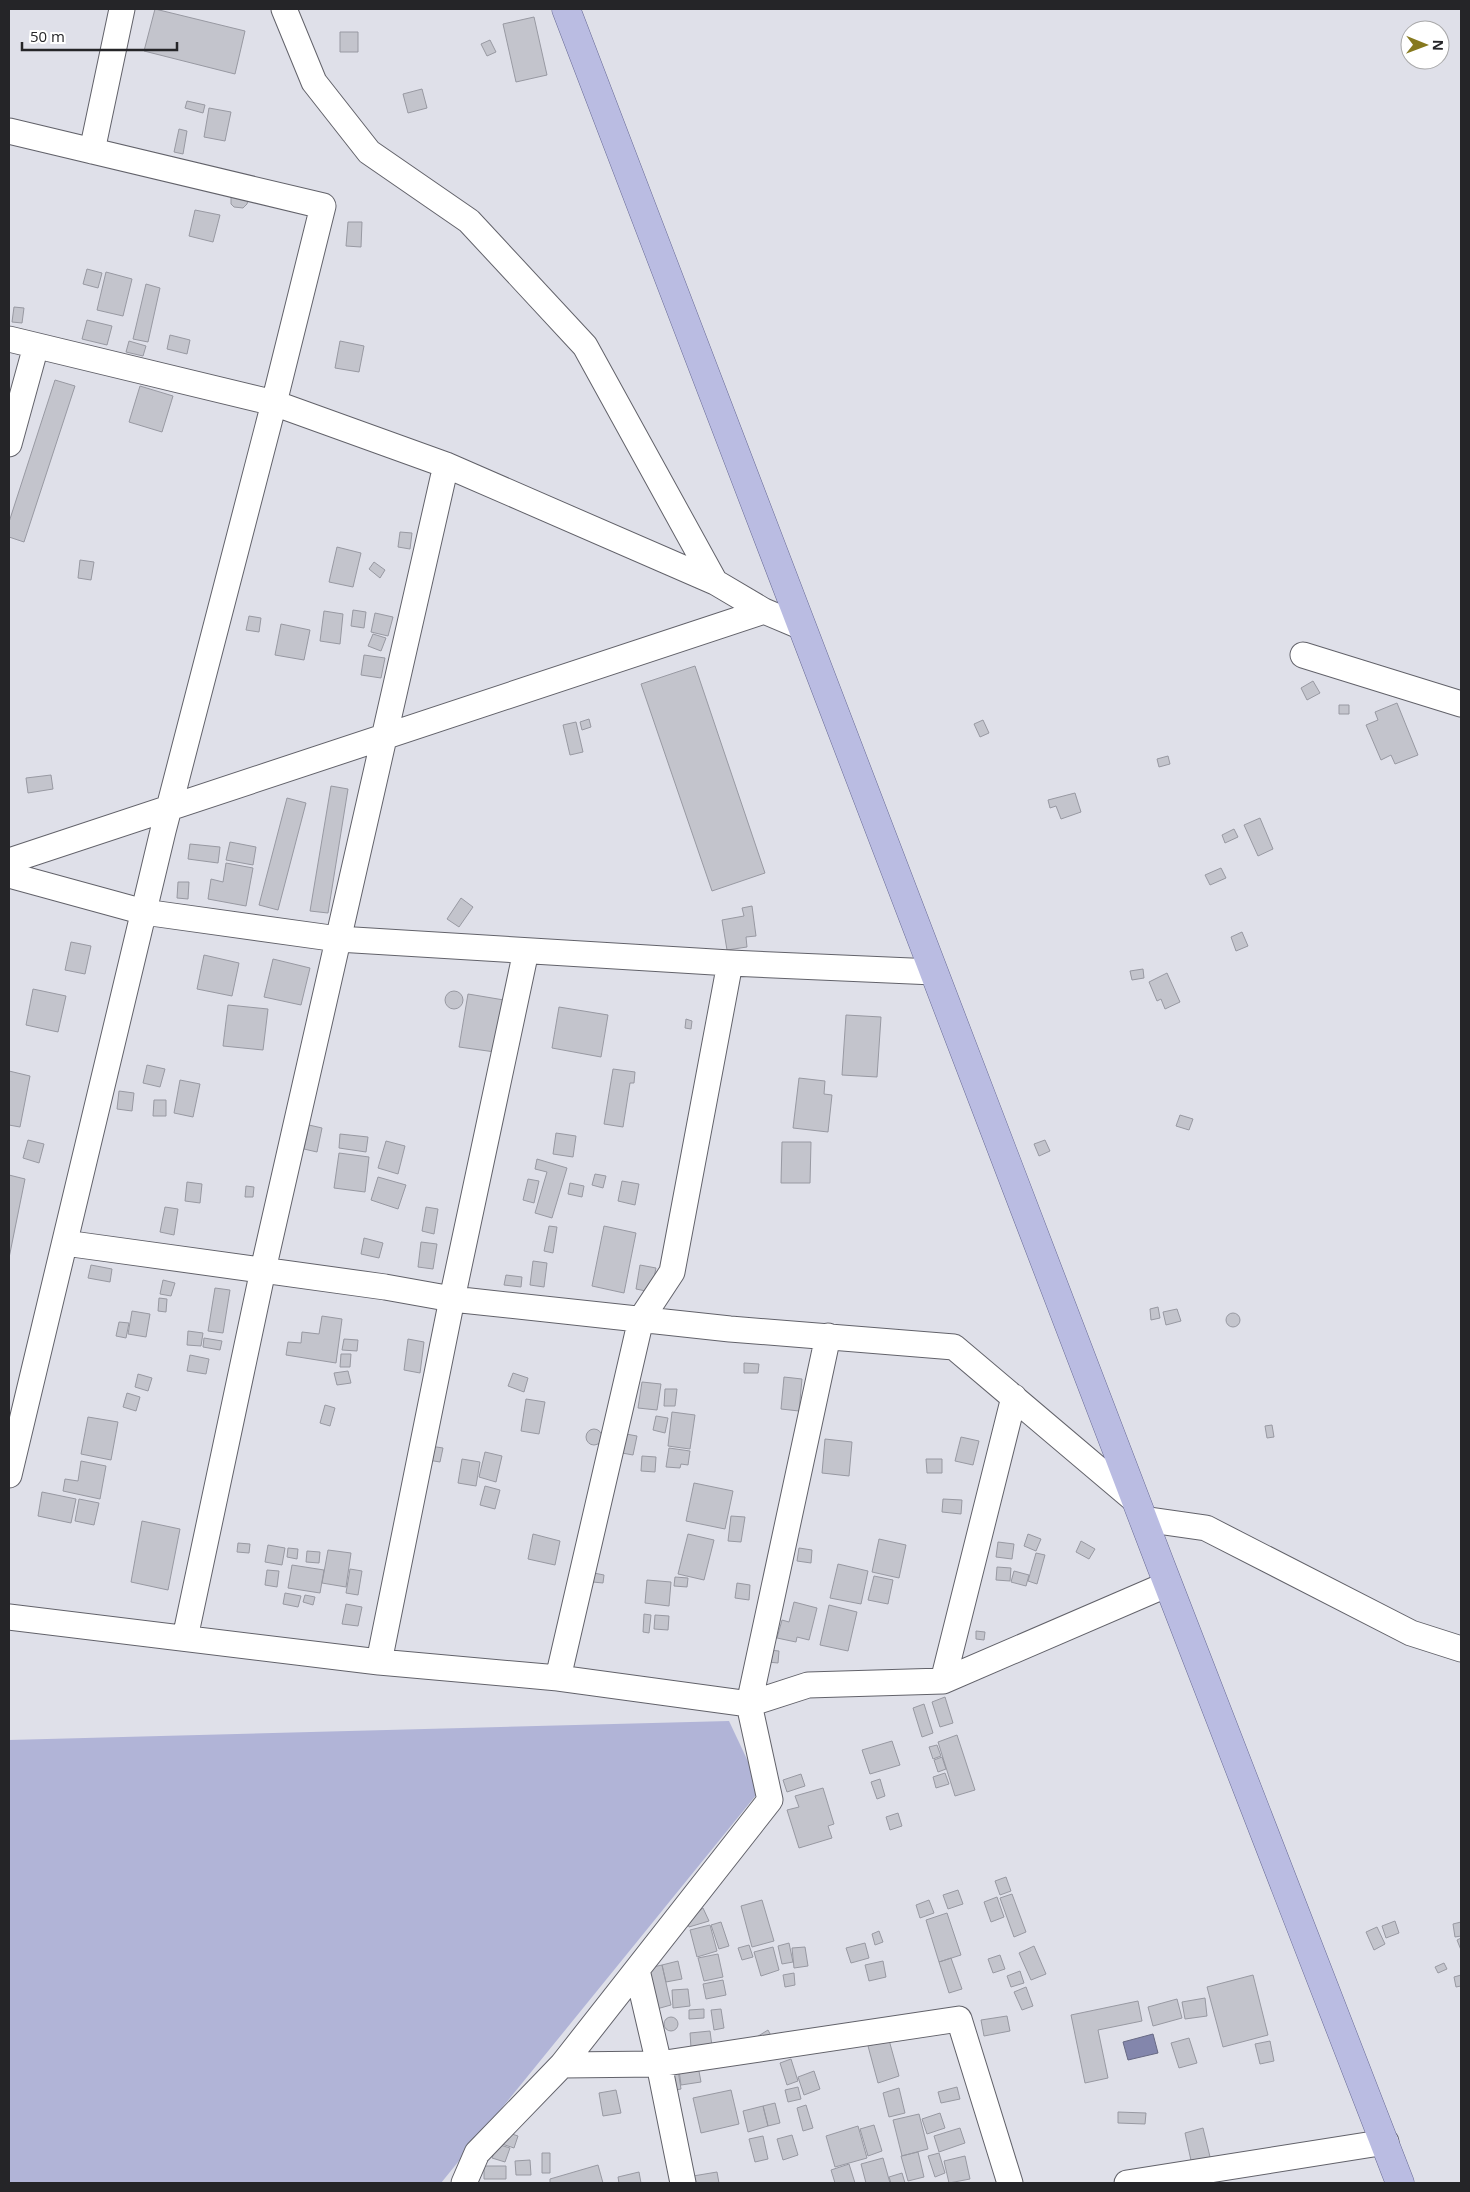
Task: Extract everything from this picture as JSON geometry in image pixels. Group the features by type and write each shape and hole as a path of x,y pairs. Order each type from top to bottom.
{"main road":[{"path":"566,9 1168,1584 1386,2142 1400,2183"}],"street":[{"path":"92,151 122,9"},
{"path":"284,9 314,82 369,152 470,221 585,346 714,582"},
{"path":"9,131 323,206 274,403 168,808 9,1475"},
{"path":"9,339 274,403 446,465 714,582 764,611 802,627"},
{"path":"9,444 36,346"},
{"path":"186,1638 263,1270 446,465"},
{"path":"9,861 764,611"},
{"path":"1304,655 1461,704"},
{"path":"9,875 144,912 338,939 730,963 934,972"},
{"path":"379,1662 452,1299 526,951"},
{"path":"558,1678 641,1319 672,1272 730,963"},
{"path":"65,1243 385,1287 452,1299 641,1319 954,1346 1140,1510 1206,1528 1411,1633 1461,1649"},
{"path":"464,2183 477,2153 562,2065 770,1800 748,1704 828,1336"},
{"path":"943,1681 1014,1397"},
{"path":"9,1617 379,1662 558,1678 748,1704 808,1685 943,1681 1168,1584"},
{"path":"637,1970 659,2064 683,2183"},
{"path":"562,2065 659,2064 959,2019 1010,2183"},
{"path":"1127,2183 1386,2142"}],"shaded area":[{"path":"729,1721 761,1789 441,2183 9,2183 9,1740"},
{"path":"1153,2034 1158,2053 1128,2060 1123,2042"}],"building":[{"path":"155,9 245,31 235,74 144,51"},
{"path":"534,17 547,75 516,82 503,24"},
{"path":"340,32 358,32 358,52 340,52"},
{"path":"490,40 496,52 487,56 481,44"},
{"path":"422,89 427,108 408,113 403,94"},
{"path":"187,101 205,105 203,113 185,108"},
{"path":"209,108 231,112 225,141 204,137"},
{"path":"179,129 187,131 183,154 174,152"},
{"path":"231,194 248,200 247,204 243,208 234,207 231,204"},
{"path":"195,210 220,215 213,242 189,236"},
{"path":"348,222 362,222 361,247 346,246"},
{"path":"87,269 102,273 98,288 83,284"},
{"path":"106,272 132,279 123,316 97,310"},
{"path":"146,284 160,288 148,342 133,339"},
{"path":"14,307 24,308 22,323 12,322"},
{"path":"87,320 112,326 107,345 82,339"},
{"path":"170,335 190,340 187,354 167,349"},
{"path":"129,341 146,346 143,356 126,352"},
{"path":"340,341 364,346 359,372 335,368"},
{"path":"55,380 75,386 24,542 9,537 9,522"},
{"path":"140,386 173,396 162,432 129,422"},
{"path":"400,532 412,533 410,549 398,547"},
{"path":"337,547 361,553 353,587 329,582"},
{"path":"80,560 94,562 91,580 78,578"},
{"path":"374,562 385,570 380,578 369,569"},
{"path":"353,610 366,612 364,628 351,626"},
{"path":"324,611 343,614 340,644 320,641"},
{"path":"375,613 393,617 388,636 371,632"},
{"path":"249,616 261,618 259,632 246,630"},
{"path":"281,624 310,630 304,660 275,655"},
{"path":"373,634 386,638 381,651 368,646"},
{"path":"364,655 385,658 381,678 361,675"},
{"path":"695,666 765,873 712,891 641,684"},
{"path":"1313,681 1320,693 1307,700 1301,688"},
{"path":"1397,703 1418,755 1395,764 1391,755 1381,760 1366,725 1378,720 1375,712"},
{"path":"1339,705 1349,705 1349,714 1339,714"},
{"path":"589,719 591,727 582,730 580,722"},
{"path":"983,720 989,733 980,737 974,724"},
{"path":"576,722 583,752 570,755 563,725"},
{"path":"1168,756 1170,764 1159,767 1157,759"},
{"path":"51,775 53,789 28,793 26,778"},
{"path":"331,786 348,789 328,913 310,911"},
{"path":"1075,793 1081,812 1061,819 1056,806 1050,808 1048,800"},
{"path":"287,798 306,803 278,910 259,905"},
{"path":"1260,818 1273,849 1258,856 1244,825"},
{"path":"1234,829 1238,837 1225,843 1222,835"},
{"path":"230,842 256,847 253,865 226,860"},
{"path":"190,844 220,847 218,863 188,859"},
{"path":"226,863 253,868 246,906 208,899 211,879 223,882"},
{"path":"1221,868 1226,878 1210,885 1205,875"},
{"path":"178,882 189,882 188,899 177,898"},
{"path":"461,898 473,907 459,927 447,919"},
{"path":"752,906 756,936 746,937 747,947 727,950 722,920 744,916 742,908"},
{"path":"1242,932 1248,946 1236,951 1231,937"},
{"path":"71,942 91,946 85,974 65,970"},
{"path":"204,955 239,963 232,996 197,989"},
{"path":"273,959 310,968 301,1005 264,997"},
{"path":"1143,969 1144,978 1132,980 1130,971"},
{"path":"1167,973 1180,1002 1165,1009 1161,999 1157,1001 1149,982"},
{"path":"33,989 66,996 58,1032 26,1025"},
{"path":"454,991 460,994 463,1000 460,1006 454,1009 448,1006 445,1000 448,994"},
{"path":"468,994 504,1000 495,1052 459,1047"},
{"path":"228,1005 268,1009 263,1050 223,1046"},
{"path":"559,1007 608,1015 601,1057 552,1048"},
{"path":"846,1015 881,1017 877,1077 842,1075"},
{"path":"686,1019 692,1021 691,1029 685,1028"},
{"path":"147,1065 165,1069 160,1087 143,1083"},
{"path":"613,1069 635,1072 634,1083 630,1083 623,1127 604,1124"},
{"path":"9,1071 30,1076 20,1127 9,1125"},
{"path":"799,1078 825,1081 824,1094 832,1095 828,1132 793,1128"},
{"path":"180,1080 200,1084 193,1117 174,1113"},
{"path":"119,1091 134,1093 132,1111 117,1109"},
{"path":"154,1100 166,1100 166,1116 153,1116"},
{"path":"1180,1115 1193,1119 1189,1130 1176,1126"},
{"path":"309,1125 322,1128 317,1152 304,1149"},
{"path":"556,1133 576,1136 573,1157 553,1154"},
{"path":"340,1134 368,1137 366,1152 339,1148"},
{"path":"28,1140 44,1144 39,1163 23,1158"},
{"path":"1045,1140 1050,1151 1039,1156 1034,1144"},
{"path":"386,1141 405,1146 398,1174 378,1168"},
{"path":"782,1142 811,1142 810,1183 781,1183"},
{"path":"339,1153 369,1157 365,1192 334,1188"},
{"path":"537,1159 567,1168 552,1218 535,1213 547,1172 535,1169"},
{"path":"595,1174 606,1176 603,1188 592,1185"},
{"path":"9,1175 25,1179 9,1258"},
{"path":"378,1177 406,1185 398,1209 371,1200"},
{"path":"528,1179 539,1181 534,1203 523,1200"},
{"path":"622,1181 639,1184 635,1205 618,1201"},
{"path":"187,1182 202,1184 200,1203 185,1201"},
{"path":"570,1183 584,1186 582,1197 568,1194"},
{"path":"246,1186 254,1187 253,1197 245,1197"},
{"path":"165,1207 178,1209 174,1235 160,1232"},
{"path":"426,1207 438,1209 434,1234 422,1231"},
{"path":"549,1226 557,1227 553,1253 544,1251"},
{"path":"604,1226 636,1233 624,1293 592,1286"},
{"path":"364,1238 383,1243 379,1258 361,1254"},
{"path":"421,1242 437,1244 433,1269 418,1267"},
{"path":"533,1261 547,1263 544,1287 530,1285"},
{"path":"91,1265 112,1269 110,1282 88,1278"},
{"path":"640,1265 656,1268 651,1292 636,1289"},
{"path":"506,1275 522,1277 521,1287 504,1285"},
{"path":"163,1280 175,1283 171,1296 160,1294"},
{"path":"215,1288 230,1290 223,1333 208,1331"},
{"path":"159,1298 167,1299 166,1312 158,1311"},
{"path":"1158,1307 1160,1318 1151,1320 1150,1309"},
{"path":"1177,1309 1181,1321 1166,1325 1163,1312"},
{"path":"132,1311 150,1314 146,1337 128,1334"},
{"path":"1233,1313 1238,1315 1240,1320 1238,1325 1233,1327 1228,1325 1226,1320 1228,1315"},
{"path":"322,1316 342,1319 336,1363 286,1355 288,1342 301,1343 302,1332 319,1334"},
{"path":"119,1322 129,1323 126,1338 116,1336"},
{"path":"188,1331 203,1333 201,1346 187,1345"},
{"path":"204,1338 222,1341 220,1350 203,1347"},
{"path":"344,1339 358,1340 357,1351 342,1350"},
{"path":"408,1339 424,1342 420,1373 404,1370"},
{"path":"341,1354 351,1354 350,1367 340,1367"},
{"path":"190,1355 209,1359 206,1374 187,1371"},
{"path":"744,1363 759,1364 758,1373 744,1373"},
{"path":"348,1371 351,1383 337,1385 334,1373"},
{"path":"513,1373 528,1378 524,1392 508,1386"},
{"path":"138,1374 152,1378 148,1391 135,1387"},
{"path":"784,1377 802,1379 799,1411 781,1409"},
{"path":"642,1382 661,1384 657,1410 638,1408"},
{"path":"665,1389 677,1389 675,1406 664,1406"},
{"path":"127,1393 140,1397 136,1411 123,1407"},
{"path":"526,1399 545,1402 539,1434 521,1431"},
{"path":"325,1405 335,1408 330,1426 320,1423"},
{"path":"672,1412 695,1415 690,1449 668,1446"},
{"path":"656,1416 668,1418 665,1433 653,1430"},
{"path":"88,1417 118,1422 111,1460 81,1454"},
{"path":"1272,1425 1274,1437 1267,1438 1265,1426"},
{"path":"594,1429 600,1431 602,1437 600,1443 594,1445 588,1443 586,1437 588,1431"},
{"path":"626,1434 637,1436 633,1455 622,1453"},
{"path":"961,1437 979,1441 973,1465 955,1461"},
{"path":"825,1439 852,1442 849,1476 822,1473"},
{"path":"430,1446 443,1448 440,1462 428,1460"},
{"path":"669,1448 690,1451 688,1465 681,1464 680,1468 666,1467"},
{"path":"485,1452 502,1456 496,1482 479,1477"},
{"path":"642,1456 656,1457 655,1472 641,1471"},
{"path":"462,1459 480,1462 476,1486 458,1483"},
{"path":"926,1459 942,1459 942,1473 927,1473"},
{"path":"81,1461 106,1466 100,1499 63,1491 65,1479 78,1481"},
{"path":"694,1483 733,1491 725,1529 686,1521"},
{"path":"485,1486 500,1490 495,1509 480,1505"},
{"path":"42,1492 76,1499 71,1523 38,1516"},
{"path":"79,1499 99,1503 94,1525 75,1521"},
{"path":"943,1499 962,1500 961,1514 942,1512"},
{"path":"731,1516 745,1517 741,1542 728,1541"},
{"path":"142,1521 180,1529 168,1590 131,1582"},
{"path":"533,1534 560,1541 555,1565 528,1559"},
{"path":"688,1534 714,1540 704,1580 678,1574"},
{"path":"1028,1534 1041,1539 1036,1551 1024,1546"},
{"path":"879,1539 906,1545 899,1578 872,1572"},
{"path":"1081,1541 1095,1549 1089,1559 1076,1552"},
{"path":"998,1542 1014,1544 1012,1559 996,1557"},
{"path":"238,1543 250,1544 249,1553 237,1552"},
{"path":"268,1545 285,1548 282,1565 265,1562"},
{"path":"288,1548 298,1549 297,1559 287,1557"},
{"path":"799,1548 812,1550 811,1563 797,1561"},
{"path":"328,1550 351,1553 346,1587 322,1583"},
{"path":"307,1551 320,1552 319,1563 306,1562"},
{"path":"1036,1553 1045,1555 1037,1584 1028,1581"},
{"path":"838,1564 868,1571 861,1604 830,1598"},
{"path":"292,1565 324,1570 320,1593 288,1588"},
{"path":"997,1567 1011,1568 1010,1581 996,1580"},
{"path":"350,1569 362,1571 358,1595 346,1593"},
{"path":"267,1570 279,1571 277,1587 265,1585"},
{"path":"1014,1571 1029,1575 1026,1586 1011,1582"},
{"path":"594,1573 604,1575 603,1583 593,1582"},
{"path":"874,1576 893,1580 888,1604 868,1600"},
{"path":"675,1577 688,1578 687,1587 674,1586"},
{"path":"647,1580 671,1582 669,1606 645,1603"},
{"path":"737,1583 750,1585 749,1600 735,1598"},
{"path":"285,1593 301,1596 298,1607 283,1604"},
{"path":"305,1595 315,1597 313,1605 303,1602"},
{"path":"794,1602 817,1608 809,1640 797,1637 796,1642 777,1638 782,1620 789,1622"},
{"path":"346,1604 362,1607 358,1626 342,1624"},
{"path":"829,1605 857,1612 848,1651 820,1645"},
{"path":"644,1614 651,1615 649,1633 643,1632"},
{"path":"655,1615 669,1616 668,1630 654,1629"},
{"path":"976,1631 985,1632 984,1640 976,1639"},
{"path":"769,1650 779,1651 778,1663 768,1662"},
{"path":"945,1697 953,1723 940,1727 932,1702"},
{"path":"924,1704 933,1733 922,1737 913,1708"},
{"path":"957,1735 975,1790 955,1796 938,1742"},
{"path":"892,1741 900,1765 870,1774 862,1750"},
{"path":"937,1745 941,1756 933,1759 929,1747"},
{"path":"942,1757 946,1769 938,1772 934,1760"},
{"path":"945,1773 949,1784 936,1788 933,1777"},
{"path":"801,1774 805,1786 787,1792 783,1780"},
{"path":"880,1779 885,1796 877,1799 871,1782"},
{"path":"823,1788 834,1824 828,1826 832,1838 799,1848 787,1810 799,1807 795,1796"},
{"path":"898,1813 902,1826 890,1830 886,1817"},
{"path":"1006,1877 1011,1891 1000,1895 995,1881"},
{"path":"958,1890 963,1904 948,1909 943,1895"},
{"path":"1012,1894 1026,1932 1014,1937 1000,1898"},
{"path":"997,1897 1004,1917 991,1922 984,1902"},
{"path":"762,1900 774,1941 752,1947 741,1906"},
{"path":"929,1900 934,1913 920,1918 916,1905"},
{"path":"703,1908 709,1921 689,1927 687,1921"},
{"path":"947,1913 961,1955 939,1962 926,1920"},
{"path":"1395,1921 1399,1933 1386,1938 1382,1926"},
{"path":"721,1922 729,1946 719,1949 711,1925"},
{"path":"1461,1922 1461,1936 1455,1937 1453,1924"},
{"path":"710,1925 717,1951 697,1957 690,1930"},
{"path":"1377,1927 1385,1944 1374,1950 1366,1932"},
{"path":"879,1931 883,1942 875,1945 872,1934"},
{"path":"1461,1938 1461,1950 1457,1940"},
{"path":"789,1943 793,1962 782,1964 778,1946"},
{"path":"865,1943 869,1958 851,1963 846,1948"},
{"path":"749,1945 753,1957 742,1960 738,1948"},
{"path":"1034,1946 1046,1974 1031,1980 1019,1953"},
{"path":"773,1947 779,1970 761,1976 754,1952"},
{"path":"805,1947 808,1966 794,1968 792,1948"},
{"path":"718,1954 723,1977 704,1981 698,1958"},
{"path":"1000,1955 1005,1969 993,1973 988,1959"},
{"path":"951,1958 962,1989 949,1993 939,1962"},
{"path":"678,1961 682,1979 666,1982 662,1965"},
{"path":"883,1961 886,1977 869,1981 865,1965"},
{"path":"1444,1963 1447,1969 1438,1973 1435,1967"},
{"path":"662,1965 671,2005 653,2010 644,1969"},
{"path":"1020,1971 1024,1983 1011,1987 1007,1976"},
{"path":"794,1973 795,1985 785,1987 783,1975"},
{"path":"1253,1975 1268,2035 1223,2047 1207,1987"},
{"path":"1461,1975 1461,1986 1456,1987 1454,1977"},
{"path":"723,1980 726,1995 706,1999 703,1984"},
{"path":"1026,1987 1033,2006 1022,2010 1014,1992"},
{"path":"688,1989 690,2006 673,2008 672,1990"},
{"path":"1205,1998 1207,2016 1185,2019 1182,2002"},
{"path":"1177,1999 1182,2018 1153,2026 1148,2007"},
{"path":"1138,2001 1142,2021 1098,2030 1108,2078 1085,2083 1071,2015"},
{"path":"704,2009 704,2018 689,2019 689,2010"},
{"path":"721,2009 724,2028 714,2030 711,2010"},
{"path":"1007,2016 1010,2031 984,2036 981,2020"},
{"path":"668,2017 674,2017 678,2024 674,2031 668,2031 664,2027 664,2021"},
{"path":"768,2030 774,2041 755,2038"},
{"path":"710,2031 712,2046 691,2048 690,2033"},
{"path":"1189,2038 1197,2063 1179,2068 1171,2043"},
{"path":"889,2040 899,2076 878,2083 868,2046"},
{"path":"1270,2041 1274,2061 1260,2064 1255,2044"},
{"path":"791,2059 798,2081 787,2085 780,2063"},
{"path":"698,2066 701,2082 681,2085 679,2070"},
{"path":"678,2070 681,2089 671,2091 668,2072"},
{"path":"814,2071 820,2089 804,2095 798,2077"},
{"path":"798,2087 801,2099 788,2102 785,2090"},
{"path":"957,2087 960,2099 941,2103 938,2092"},
{"path":"899,2088 905,2113 889,2117 883,2093"},
{"path":"616,2090 621,2113 603,2116 599,2093"},
{"path":"731,2090 739,2124 701,2133 693,2098"},
{"path":"775,2103 780,2123 768,2126 763,2106"},
{"path":"806,2105 813,2128 803,2131 797,2108"},
{"path":"763,2106 768,2126 748,2132 743,2111"},
{"path":"1118,2112 1146,2113 1145,2124 1118,2123"},
{"path":"940,2113 945,2128 927,2134 922,2119"},
{"path":"919,2114 928,2149 902,2156 893,2120"},
{"path":"874,2125 882,2151 868,2156 860,2129"},
{"path":"858,2126 867,2158 835,2167 826,2136"},
{"path":"960,2128 965,2143 939,2152 934,2136"},
{"path":"1203,2128 1211,2161 1192,2165 1185,2133"},
{"path":"503,2131 518,2136 514,2148 499,2143"},
{"path":"792,2135 798,2155 783,2160 777,2139"},
{"path":"763,2136 768,2159 755,2162 749,2139"},
{"path":"497,2144 510,2148 505,2162 492,2158"},
{"path":"918,2152 924,2177 908,2181 901,2156"},
{"path":"542,2153 550,2153 550,2173 542,2173"},
{"path":"939,2153 945,2173 935,2177 928,2156"},
{"path":"965,2156 970,2179 949,2183 944,2161"},
{"path":"883,2158 890,2183 866,2183 861,2164"},
{"path":"530,2160 531,2175 516,2175 515,2161"},
{"path":"849,2164 855,2183 835,2183 831,2170"},
{"path":"598,2165 603,2183 550,2183 550,2179"},
{"path":"484,2166 506,2166 506,2179 484,2179"},
{"path":"639,2172 641,2183 619,2183 618,2177"},
{"path":"717,2172 719,2183 694,2183 693,2176"},
{"path":"902,2173 905,2183 891,2183 889,2177"}]}
